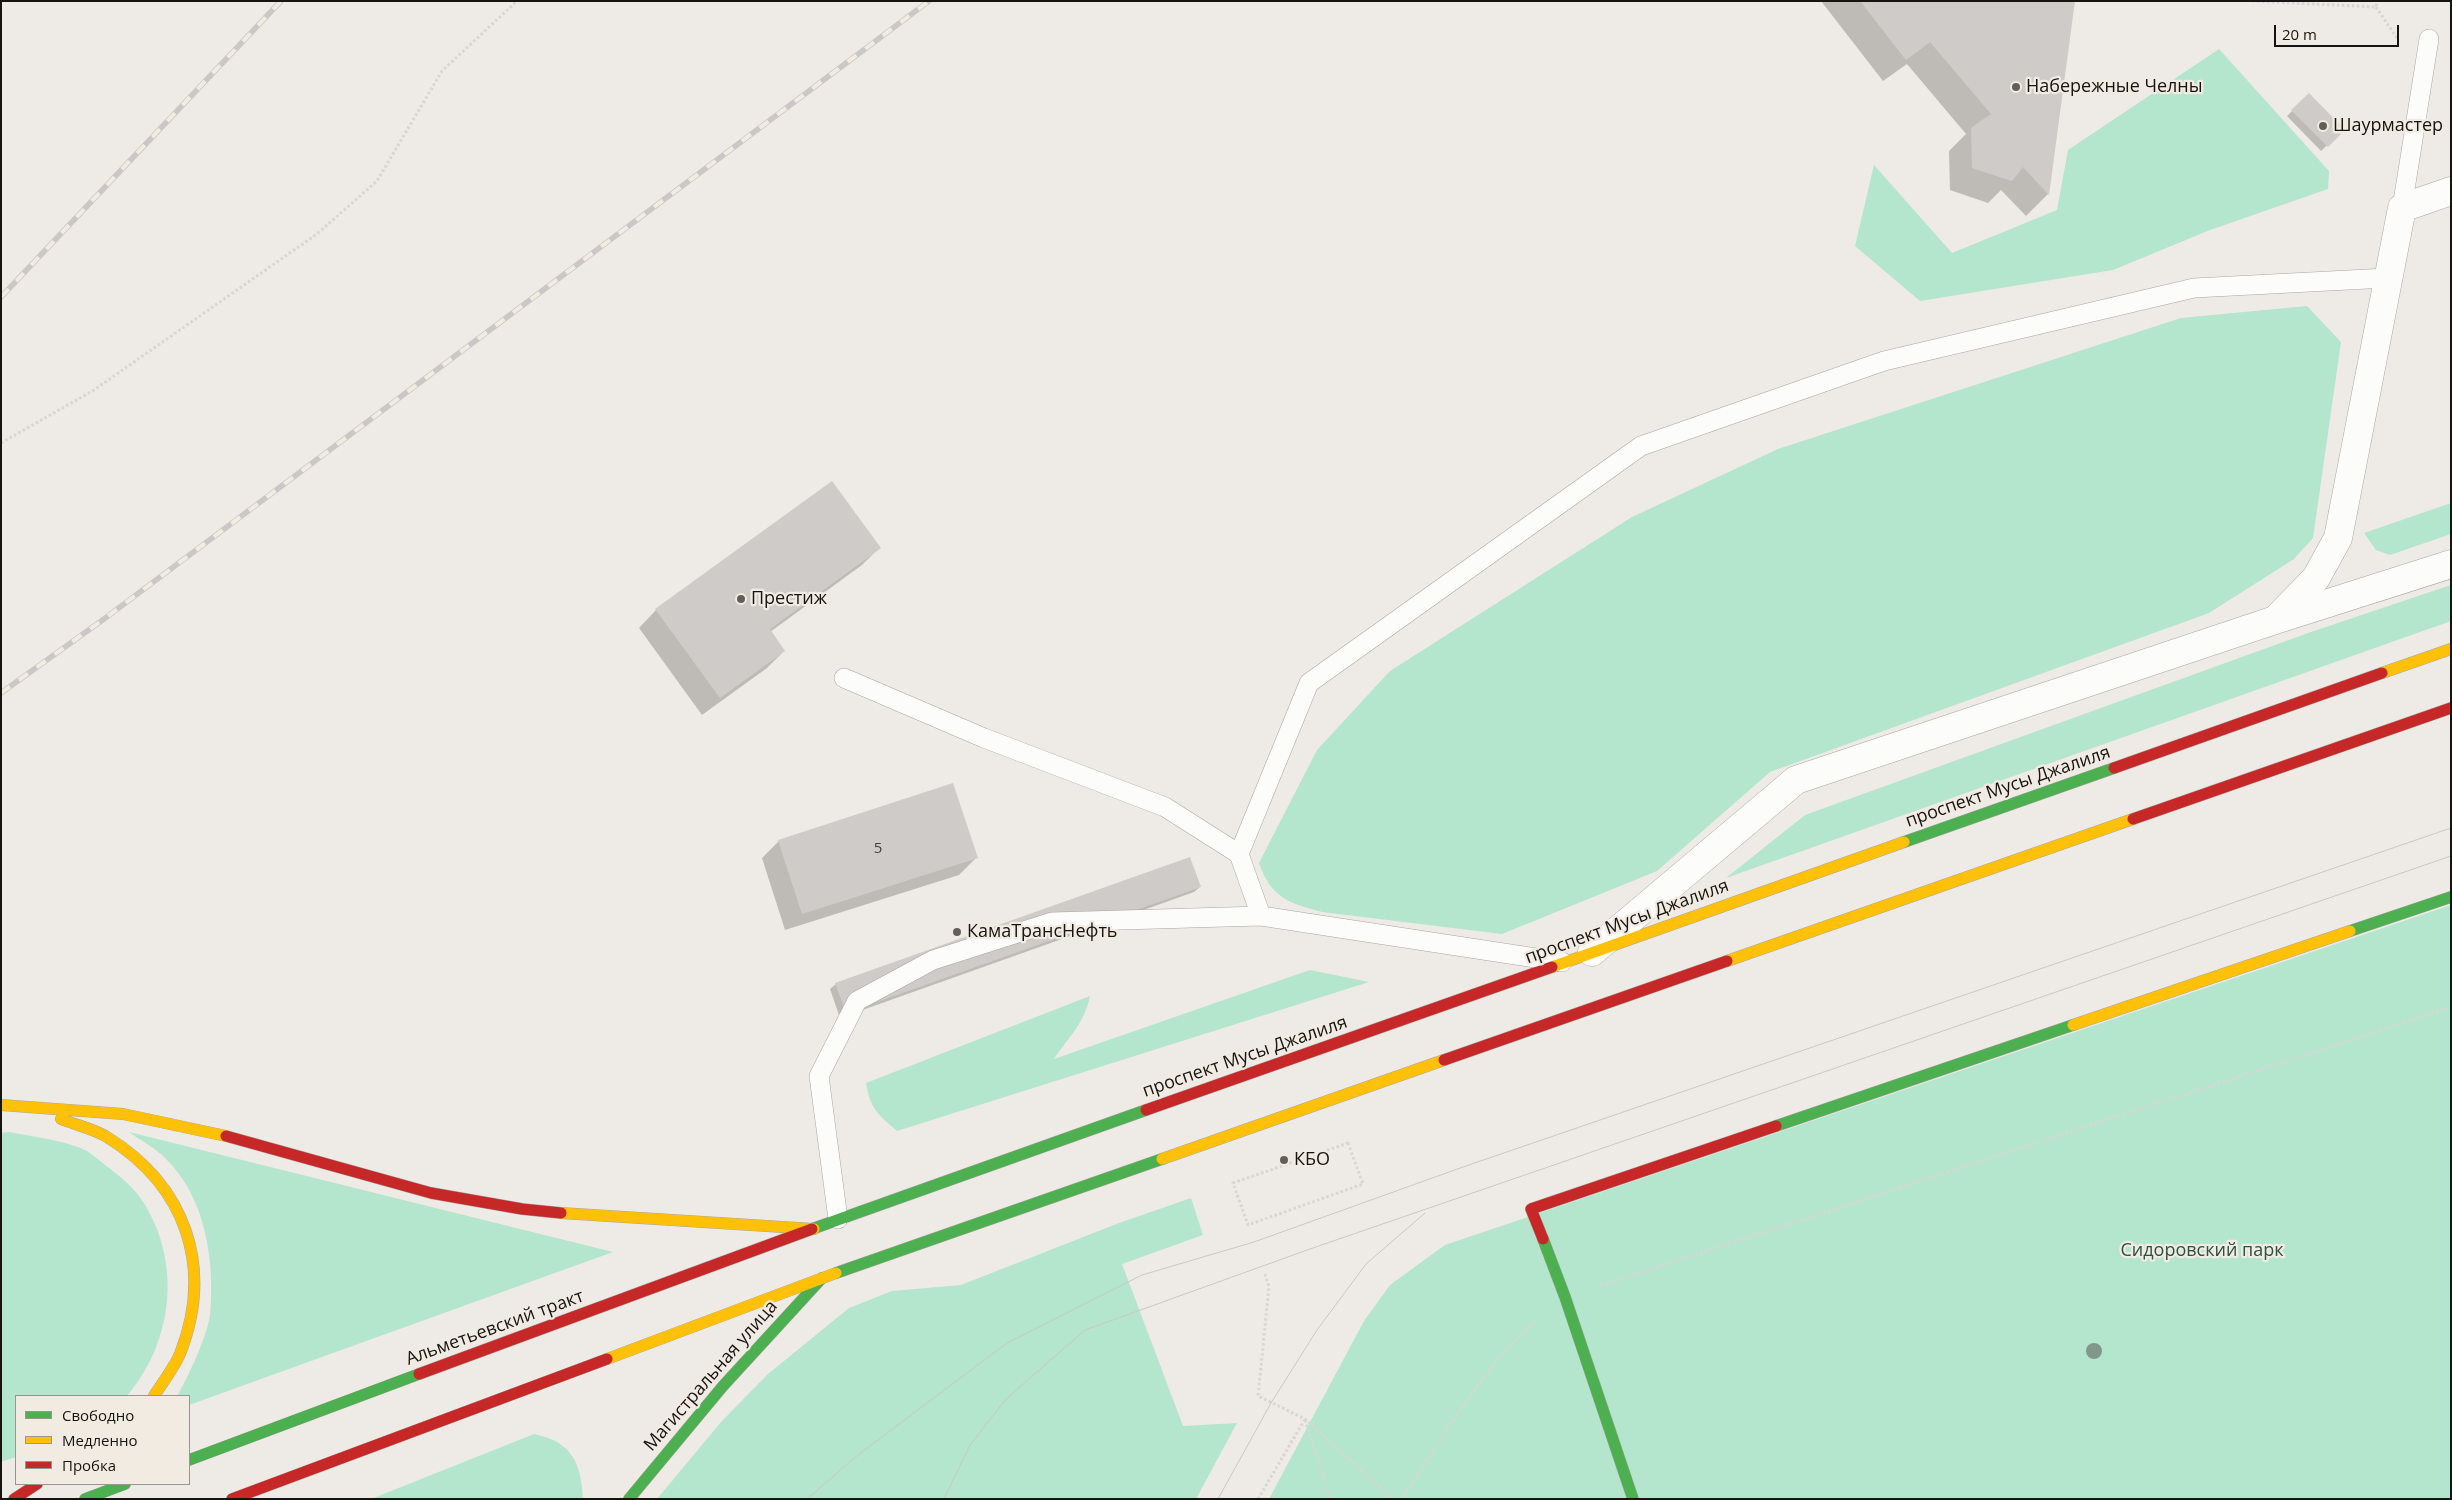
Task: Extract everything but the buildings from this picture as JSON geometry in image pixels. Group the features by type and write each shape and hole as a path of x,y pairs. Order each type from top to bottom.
{"main road":[{"name":"проспект Мусы Джалиля","path":"814,1229 2451,649"},
{"path":"232,1499 822,1278 2451,708"},
{"path":"1633,1499 1564,1297 1531,1209 2451,897"},
{"path":"4,1105 123,1114 184,1125 268,1146 431,1192 522,1209 602,1217 814,1229"},
{"path":"4,1105 84,1125 114,1140 143,1160 163,1183 178,1208 193,1251 196,1266 196,1294 192,1321 179,1354 162,1386 155,1395"},
{"name":"Альметьевский тракт","path":"190,1460 814,1229"},
{"name":"Магистральная улица","path":"629,1499 675,1440 746,1358 822,1278"},
{"path":"14,1499 35,1485"},
{"path":"85,1499 122,1485"}],"street":[{"path":"2275,620 2316,578 2338,538 2402,208 2451,191"},
{"path":"1578,958 1796,780 2275,620 2451,564"}],"lane":[{"path":"2402,208 2429,39"},
{"path":"1239,854 1309,684 1641,446 1884,361 2194,288 2388,278"},
{"path":"844,678 984,738 1165,807 1239,854 1261,916"},
{"path":"838,1219 819,1076 858,1001 933,960 1052,922 1261,916 1578,958"}],"path":[{"path":"1,443 94,390 316,234 376,181 442,71 517,1"},
{"path":"2252,1 2376,7 2377,1"},
{"path":"1401,1499 1477,1388 1519,1335 1564,1297 2451,1007"},
{"path":"1348,1143 1363,1184 1248,1225 1233,1183 1348,1143"},
{"path":"1265,1274 1269,1287 1258,1396 1305,1419 1393,1499"},
{"path":"1258,1499 1305,1419"},
{"path":"1305,1419 1330,1499"}],"green space":[{"path":"2219,49 2329,171 2328,189 2210,230 2113,270 1920,301 1855,246 1874,165 1952,253 2057,210 2068,150"},
{"path":"2307,306 2341,342 2313,538 2294,559 2209,613 1770,772 1657,871 1502,934 1322,912 1291,902 1283,897 1269,884 1264,875 1259,863 1317,750 1390,671 1632,517 1778,449 2181,318"},
{"path":"2451,503 2451,534 2390,555 2376,550 2364,533"},
{"path":"2451,585 2451,621 1726,878 1805,815 2311,632"},
{"name":"Сидоровский парк","path":"2451,905 2451,1499 1269,1499 1364,1321 1390,1285 1445,1245"},
{"path":"1310,970 1369,982 897,1131 876,1110 868,1092 866,1083 1090,996 1080,1023 1054,1059"},
{"path":"9,1132 49,1139 79,1147 92,1154 127,1183 145,1205 157,1229 164,1253 167,1278 167,1304 154,1352 142,1375 128,1395 15,1395 15,1457 1,1462 1,1133"},
{"path":"129,1132 613,1252 190,1405 190,1395 178,1395 196,1357 210,1315 211,1274 209,1253 199,1212 190,1192 180,1175 153,1148"},
{"path":"1191,1198 1203,1235 1122,1264 1183,1426 1237,1423 1196,1499 657,1499 721,1422 768,1374 849,1308 892,1291 961,1285 1119,1223"},
{"path":"534,1434 557,1442 566,1448 577,1464 583,1499 371,1499"}],"tram line":[{"path":"807,1499 858,1455 1007,1343 1142,1275 1254,1242 1463,1167 2451,828"},
{"path":"944,1499 970,1445 1006,1399 1085,1330 1310,1249 2451,856"},
{"path":"1218,1499 1271,1403 1317,1330 1366,1264 1425,1213"}],"railway":[{"path":"1,297 281,1"},
{"path":"1,693 104,619 929,1"}],"traffic: fast":[{"path":"1904,842 2114,768"},
{"path":"2350,931 2451,897"},
{"path":"1776,1126 2073,1025"},
{"path":"812,1229 1146,1110"},
{"path":"836,1273 1162,1159"},
{"path":"1543,1239 1565,1297 1633,1499"},
{"path":"629,1499 723,1386 822,1278"},
{"path":"190,1460 419,1374"},
{"path":"85,1499 122,1485"}],"traffic: slow":[{"path":"2382,673 2451,649"},
{"path":"1727,961 2133,819"},
{"path":"1552,967 1904,842"},
{"path":"2073,1025 2350,931"},
{"path":"1162,1159 1444,1060"},
{"path":"1,1105 123,1114 226,1136"},
{"path":"61,1119 102,1134 134,1157 157,1179 174,1204 186,1231 193,1260 194,1290 190,1322 180,1354 155,1395"},
{"path":"561,1213 814,1229"},
{"path":"607,1359 836,1273"}],"traffic: jam":[{"path":"2114,768 2382,673"},
{"path":"2133,819 2451,708"},
{"path":"1444,1060 1727,961"},
{"path":"1146,1110 1552,967"},
{"path":"1543,1239 1531,1209 1776,1126"},
{"path":"226,1136 431,1193 522,1209 561,1213"},
{"path":"419,1374 812,1229"},
{"path":"232,1499 607,1359"},
{"path":"14,1499 35,1485"}],"place":[{"name":"Набережные Челны","path":"2016,87"},
{"name":"Шаурмастер","path":"2323,126"},
{"name":"Престиж","path":"741,599"},
{"name":"КамаТрансНефть","path":"957,932"},
{"name":"КБО","path":"1284,1160"}]}
